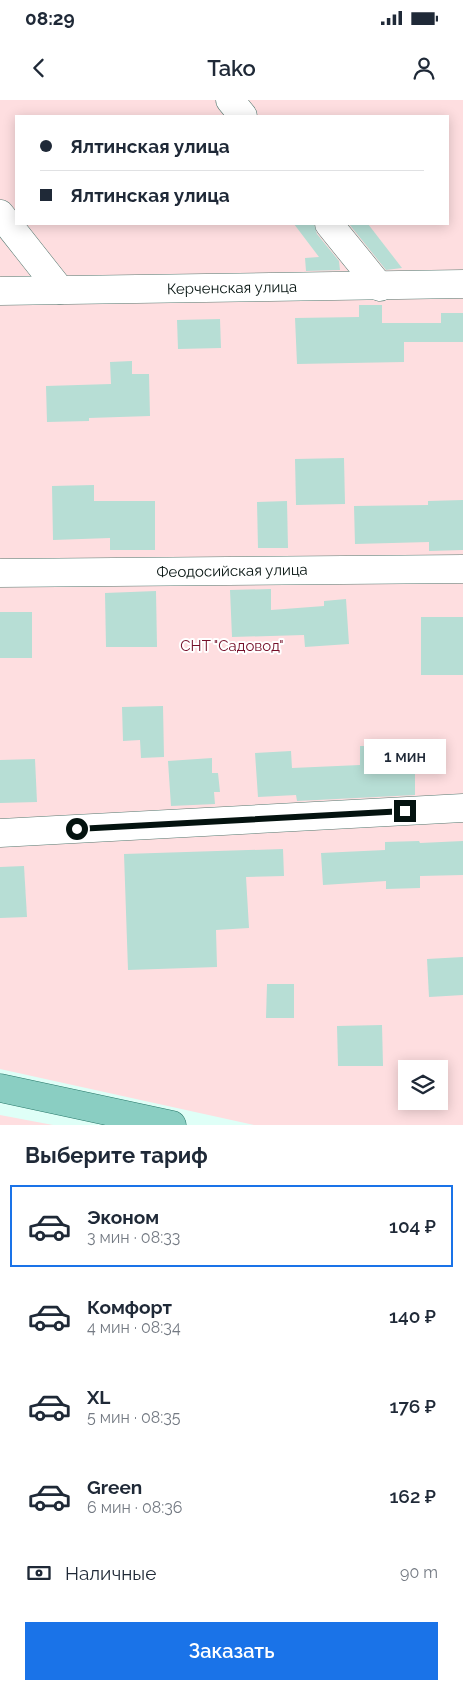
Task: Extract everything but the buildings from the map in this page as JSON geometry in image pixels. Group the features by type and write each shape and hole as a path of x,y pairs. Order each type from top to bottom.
{"main road":[{"path":"0,1088 172,1125"}],"street":[{"path":"230,100 242,115"},
{"path":"0,214 60,290"},
{"path":"330,225 380,287"},
{"name":"Керченская улица","path":"0,291 380,287 463,284"},
{"name":"Феодосийская улица","path":"0,573 463,569"},
{"path":"0,833 463,808"}],"green space":[{"name":"СНТ \"Садовод\"","path":"0,100 463,100 463,1125 254,1125 0,1069"},
{"path":"0,1115 53,1125 0,1125"}],"route":[{"path":"77,829 405,811"}]}
